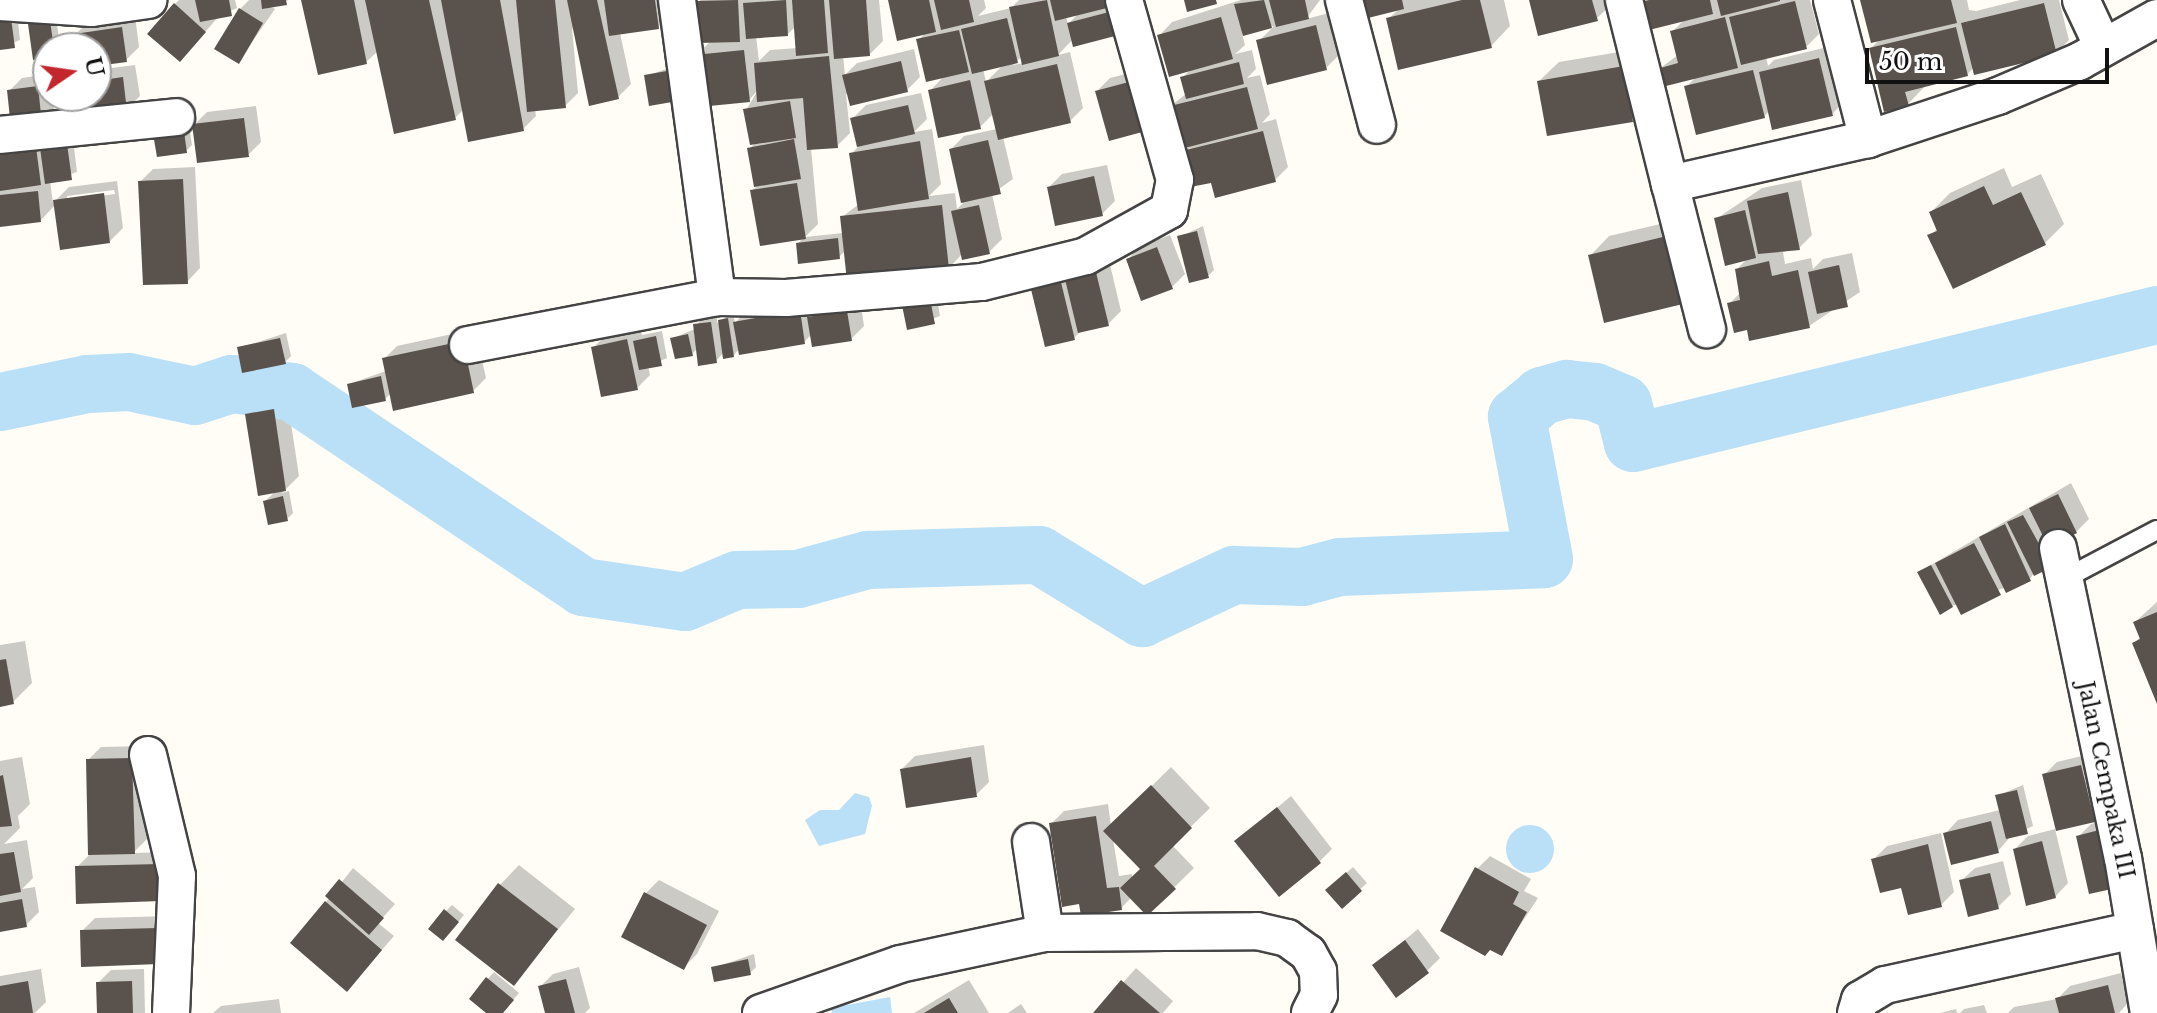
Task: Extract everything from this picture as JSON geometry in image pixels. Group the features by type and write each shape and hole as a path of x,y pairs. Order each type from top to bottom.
{"street":[{"path":"0,2 92,8 148,0"},
{"path":"677,0 717,297"},
{"path":"468,345 717,297 786,298 982,282 1086,256 1157,220 1175,196 1175,180 1124,0"},
{"path":"1344,0 1377,125"},
{"path":"1624,0 1707,329"},
{"path":"1832,0 1868,139"},
{"path":"2081,0 2103,47"},
{"path":"1670,184 1868,139 1998,96 2103,47 2154,28"},
{"path":"0,135 176,117"},
{"name":"Jalan Cempaka III","path":"2061,564 2149,1013"},
{"path":"148,755 177,876 171,1013"},
{"path":"1031,842 1045,933"},
{"path":"1856,1013 1860,1000 1885,985 2135,930"},
{"path":"761,1013 900,964 1045,933 1257,931 1287,938 1308,953 1318,971 1319,995 1310,1013"}],"lane":[{"path":"2061,564 2157,530"}],"water":[{"path":"855,793 869,797 872,806 865,834 819,846 805,820 820,810 839,810"},
{"path":"1530,825 1539,826 1547,832 1553,840 1553,858 1547,866 1539,872 1530,873 1521,872 1513,866 1507,858 1506,849 1507,840 1513,832 1521,826"},
{"path":"890,997 892,1013 832,1013 831,1008"}],"building":[{"path":"195,0 229,0 232,16 200,22"},
{"path":"261,0 286,0 287,5 262,9"},
{"path":"301,0 354,0 367,64 318,75"},
{"path":"365,0 429,0 456,120 394,134"},
{"path":"441,0 500,0 524,131 468,142"},
{"path":"516,0 555,0 566,108 527,112"},
{"path":"567,0 597,0 619,99 589,106"},
{"path":"604,0 655,0 659,29 609,36"},
{"path":"738,0 740,42 698,43 696,1"},
{"path":"786,0 788,36 746,39 743,3"},
{"path":"792,0 824,0 828,53 796,56"},
{"path":"829,0 866,0 870,56 834,59"},
{"path":"888,0 929,0 936,32 897,41"},
{"path":"934,0 969,0 974,22 941,30"},
{"path":"1047,0 1059,56 1022,65 1009,7"},
{"path":"1050,0 1110,0 1111,7 1055,21"},
{"path":"1184,0 1216,0 1217,4 1187,12"},
{"path":"1264,0 1272,28 1243,36 1234,4"},
{"path":"1269,0 1305,0 1309,19 1276,27"},
{"path":"1355,0 1402,0 1404,9 1360,20"},
{"path":"1462,0 1480,0 1492,48 1398,70 1386,18"},
{"path":"1529,0 1592,0 1598,21 1538,36"},
{"path":"1649,0 1710,0 1713,14 1645,31 1638,3"},
{"path":"1717,0 1780,0 1780,1 1721,16"},
{"path":"1860,0 1951,0 1957,23 1871,43"},
{"path":"1795,1 1807,49 1741,65 1729,17"},
{"path":"174,3 206,32 180,62 147,34"},
{"path":"2044,3 2057,55 1974,75 1961,23"},
{"path":"239,8 263,23 239,64 214,49"},
{"path":"1109,12 1115,36 1073,47 1067,23"},
{"path":"1221,17 1233,59 1169,77 1157,35"},
{"path":"1725,17 1738,68 1662,87 1657,69 1678,63 1670,31"},
{"path":"11,18 15,48 0,50 0,19"},
{"path":"1007,18 1018,63 972,74 961,29"},
{"path":"50,21 52,32 32,32 32,53 28,24"},
{"path":"1316,25 1327,70 1267,85 1256,40"},
{"path":"122,27 127,62 112,64 112,32 88,32"},
{"path":"1956,27 1968,76 1905,92 1909,106 1884,112 1869,48"},
{"path":"959,30 969,72 926,82 916,39"},
{"path":"744,50 750,102 699,107 694,55"},
{"path":"829,56 838,148 807,150 803,98 757,102 754,63"},
{"path":"1819,58 1833,116 1772,130 1759,72"},
{"path":"901,61 908,92 850,106 842,75"},
{"path":"1239,62 1244,84 1186,99 1180,77"},
{"path":"1057,64 1071,123 998,140 984,81"},
{"path":"1624,66 1633,122 1547,136 1537,81"},
{"path":"673,70 678,101 649,106 644,75"},
{"path":"1753,70 1765,118 1696,135 1684,86"},
{"path":"123,77 127,111 83,117 82,112 112,112 112,79"},
{"path":"1144,78 1157,128 1109,141 1095,91"},
{"path":"970,80 981,129 938,138 928,90"},
{"path":"32,87 32,112 41,112 42,124 11,128 7,90"},
{"path":"1247,87 1258,129 1177,150 1166,107"},
{"path":"790,101 796,138 750,145 743,109"},
{"path":"908,105 915,134 857,147 850,118"},
{"path":"244,118 249,157 197,163 192,124"},
{"path":"183,124 187,153 157,157 152,128"},
{"path":"1263,131 1276,182 1215,198 1211,183 1190,187 1182,151"},
{"path":"794,139 801,179 754,187 747,148"},
{"path":"988,140 1001,194 961,203 949,149"},
{"path":"920,141 929,199 858,211 849,153"},
{"path":"67,144 72,180 45,184 40,148"},
{"path":"36,147 41,185 0,191 0,152"},
{"path":"1094,176 1103,216 1055,226 1047,187"},
{"path":"183,179 188,284 143,285 138,181"},
{"path":"797,183 806,239 760,246 750,190"},
{"path":"1984,186 1993,205 2021,192 2046,245 1953,289 1927,235 1937,231 1929,212"},
{"path":"38,191 41,222 0,227 0,195"},
{"path":"1788,192 1800,250 1758,254 1747,201"},
{"path":"104,193 110,243 60,250 53,200"},
{"path":"942,205 949,269 847,281 840,216"},
{"path":"979,205 990,254 962,260 951,211"},
{"path":"1745,210 1756,258 1725,266 1714,218"},
{"path":"1197,231 1209,278 1189,283 1177,236"},
{"path":"1667,236 1683,304 1604,323 1588,255"},
{"path":"838,238 840,259 798,264 796,243"},
{"path":"1157,247 1173,289 1141,301 1126,259"},
{"path":"1769,261 1772,276 1798,270 1810,328 1749,341 1747,330 1734,333 1727,303 1740,300 1735,269"},
{"path":"1094,264 1109,326 1078,333 1063,271"},
{"path":"1839,265 1848,307 1817,314 1808,272"},
{"path":"1059,274 1075,340 1045,347 1029,281"},
{"path":"930,299 935,324 907,330 902,305"},
{"path":"800,310 805,344 739,355 733,322"},
{"path":"847,311 852,341 812,347 807,317"},
{"path":"728,318 734,357 723,359 718,320"},
{"path":"711,322 717,363 698,366 693,324"},
{"path":"688,334 693,356 675,359 670,338"},
{"path":"656,336 662,366 639,370 633,341"},
{"path":"280,338 286,364 242,373 237,347"},
{"path":"627,339 638,390 601,397 591,347"},
{"path":"463,341 474,393 393,411 382,358"},
{"path":"381,376 386,401 352,408 347,384"},
{"path":"274,409 286,491 258,496 245,414"},
{"path":"2058,494 2077,533 2049,548 2029,508"},
{"path":"283,496 288,521 268,525 263,501"},
{"path":"2023,515 2052,567 2034,576 2007,522"},
{"path":"2005,524 2031,581 2006,593 1979,537"},
{"path":"1974,543 2001,595 1961,615 1935,563"},
{"path":"1931,565 1953,607 1940,615 1917,572"},
{"path":"2157,612 2157,704 2132,643 2140,639 2133,622"},
{"path":"6,659 14,704 0,707 0,660"},
{"path":"971,757 977,797 906,808 900,769"},
{"path":"132,758 135,854 88,855 86,759"},
{"path":"2081,765 2095,822 2056,831 2042,774"},
{"path":"3,775 12,826 0,827 0,776"},
{"path":"1151,785 1192,828 1154,866 1176,889 1147,916 1120,888 1140,869 1103,831"},
{"path":"2017,790 2028,834 2006,839 1995,795"},
{"path":"1277,807 1321,863 1279,897 1234,841"},
{"path":"1096,816 1107,888 1119,887 1122,910 1081,916 1079,904 1062,907 1049,823"},
{"path":"1991,821 1999,853 1951,865 1943,833"},
{"path":"2107,828 2121,887 2089,894 2076,836"},
{"path":"2042,841 2056,898 2026,906 2013,849"},
{"path":"1928,844 1942,907 1908,915 1901,888 1880,893 1871,859"},
{"path":"14,852 21,892 0,896 0,854"},
{"path":"160,864 161,901 76,904 75,866"},
{"path":"1475,867 1519,892 1513,904 1527,912 1502,956 1490,950 1485,956 1440,931"},
{"path":"1346,872 1362,891 1342,909 1325,890"},
{"path":"1990,873 1999,909 1968,917 1959,880"},
{"path":"339,879 384,918 369,935 325,896"},
{"path":"498,883 558,929 514,986 455,940"},
{"path":"644,892 707,925 684,970 621,937"},
{"path":"22,899 27,927 0,932 0,903"},
{"path":"325,901 382,950 347,992 290,943"},
{"path":"444,909 459,922 443,941 428,929"},
{"path":"158,928 159,964 81,967 80,930"},
{"path":"1405,940 1429,973 1396,998 1372,965"},
{"path":"748,959 751,975 714,982 711,967"},
{"path":"486,977 514,1000 503,1013 486,1013 469,999"},
{"path":"566,979 575,1013 545,1013 538,986"},
{"path":"1121,980 1160,1013 1093,1013"},
{"path":"28,981 33,1013 0,1013 0,986"},
{"path":"132,981 133,1013 97,1013 96,982"},
{"path":"2108,985 2115,1013 2059,1013 2055,998"},
{"path":"949,998 958,1013 924,1013"}],"waterway":[{"path":"0,402 88,384 129,382 195,396 232,384 292,392 583,587 685,602 737,580 798,579 868,560 1039,555 1142,618 1234,575 1302,577 1340,567 1544,559 1517,417 1542,396 1567,389 1595,392 1623,404 1633,443 2157,315"}]}
